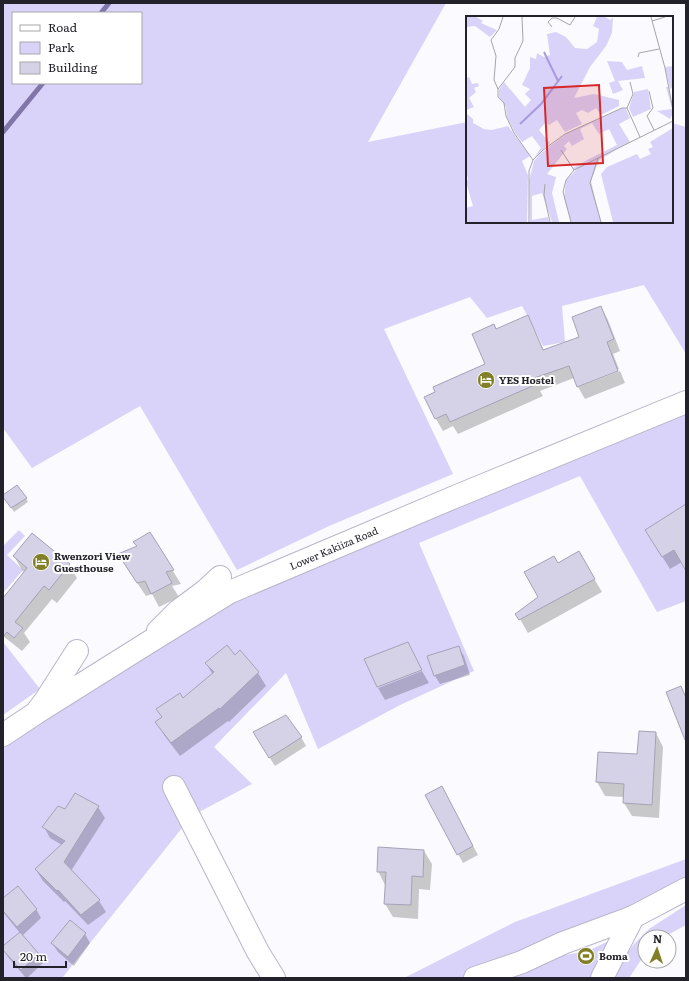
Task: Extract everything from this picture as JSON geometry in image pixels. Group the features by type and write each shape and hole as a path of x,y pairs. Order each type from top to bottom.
{"main road":[{"name":"Lower Kakiiza Road","path":"3,735 230,592 686,402"},
{"path":"146,644 178,611 210,587 220,577"},
{"path":"36,713 77,651"},
{"path":"174,786 258,952 274,978"},
{"path":"475,978 522,962 563,943 633,917 686,889"},
{"path":"602,978 633,917"}],"green space":[{"path":"3,3 446,3 368,142 466,122 466,223 673,223 673,123 686,127 686,354 644,285 562,306 565,342 543,346 522,306 487,318 470,297 384,329 453,474 329,526 237,570 140,406 32,468 3,428"},
{"path":"686,406 686,601 657,612 580,476 419,543 474,671 400,705 318,749 286,673 214,747 252,784 201,811 186,823 62,978 3,978 3,744 253,590"},
{"path":"19,530 25,536 7,555 23,570 3,593 3,546"},
{"path":"3,642 40,689 3,715"},
{"path":"686,859 686,885 529,954 462,978 404,978 515,922"},
{"path":"686,905 686,925 677,930 649,929"},
{"name":"Boma","path":"625,933 602,978 488,978 532,961 588,951"},
{"path":"637,941 637,966 629,978 610,978"}],"building":[{"path":"601,306 614,339 607,342 618,371 577,387 569,366 534,378 537,384 450,422 446,414 435,419 424,397 435,392 433,387 485,364 472,334 494,324 496,329 528,315 543,350 579,337 572,317"},
{"path":"17,485 27,498 11,508 3,495"},
{"path":"686,504 686,571 674,550 662,557 645,530"},
{"path":"150,532 174,570 166,572 172,583 151,594 145,581 137,583 118,554 137,546 133,542"},
{"path":"32,533 70,564 49,590 44,586 15,622 23,628 14,638 7,632 3,637 3,598 27,568 13,556"},
{"path":"579,551 595,579 519,620 515,614 538,597 524,572 554,556 558,563"},
{"path":"408,642 422,670 377,687 364,659"},
{"path":"227,645 235,655 240,650 259,672 220,709 219,708 171,743 155,722 162,717 156,709 180,693 183,698 214,672 205,663"},
{"path":"459,646 465,665 434,676 427,656"},
{"path":"681,686 686,698 685,740 666,692"},
{"path":"286,715 302,737 269,758 253,732"},
{"path":"639,731 656,732 652,805 623,803 624,784 596,782 598,752 637,754"},
{"path":"442,786 473,846 457,855 425,795"},
{"path":"75,793 99,806 64,862 100,900 81,915 58,890 57,891 35,869 65,841 42,827 58,806 65,809"},
{"path":"378,847 424,850 423,877 412,876 411,905 384,904 386,872 377,872"},
{"path":"18,886 37,909 17,927 3,911 3,898"},
{"path":"70,920 86,933 68,957 51,943"},
{"path":"20,932 39,954 21,970 3,950 3,946"}],"waterway":[{"path":"102,12 109,3"},
{"path":"3,132 42,84"}],"place":[{"name":"YES Hostel","path":"486,380"},
{"name":"Rwenzori View Guesthouse","path":"41,562"},
{"name":"Boma","path":"586,956"}]}
